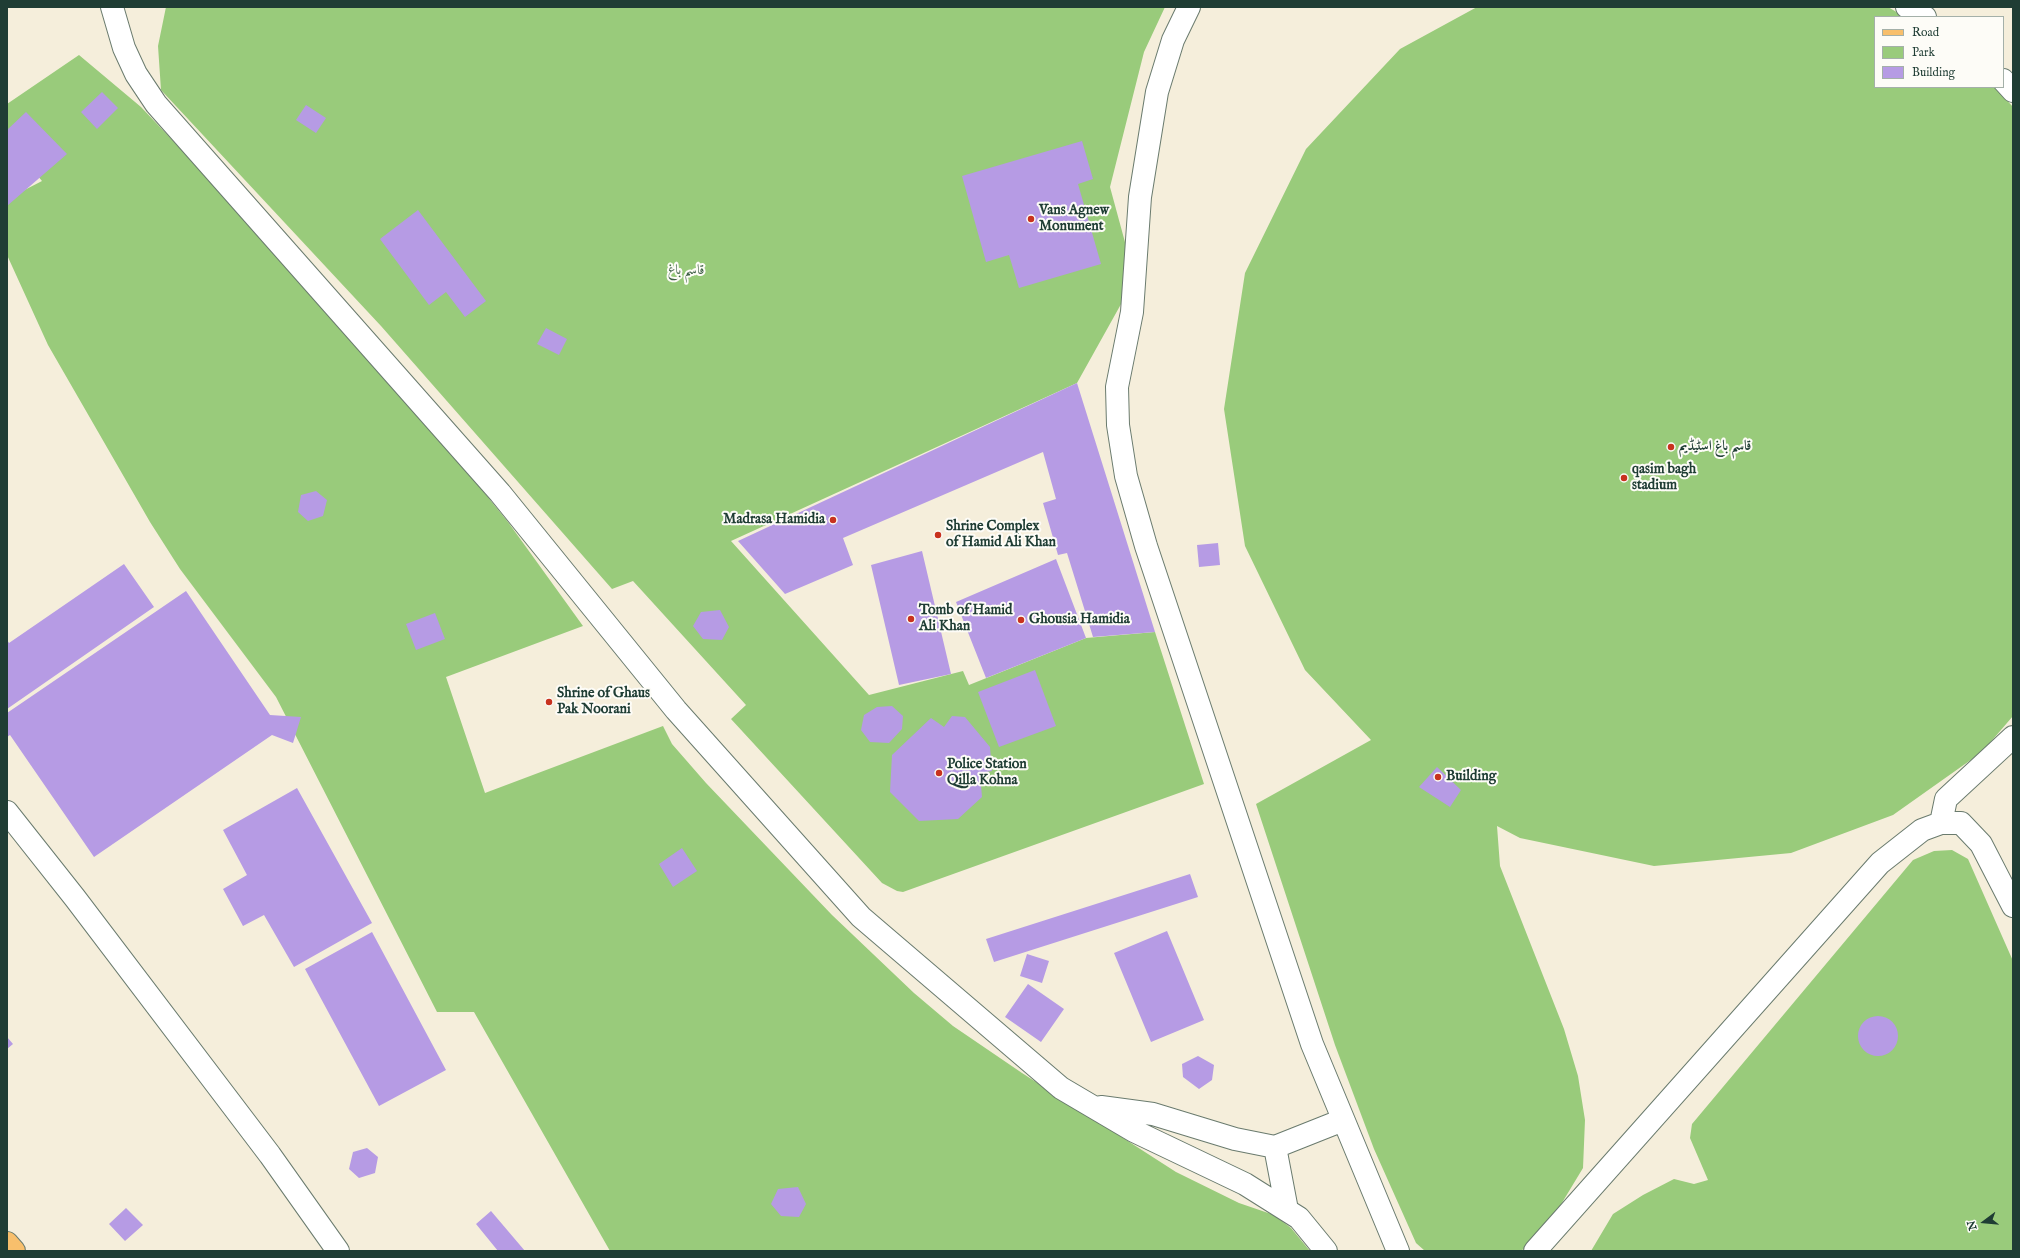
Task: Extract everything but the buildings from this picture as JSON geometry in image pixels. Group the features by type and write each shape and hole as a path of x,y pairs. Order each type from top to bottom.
{"main road":[{"path":"7,1243 14,1251"}],"street":[{"path":"112,7 124,48 136,74 156,104 500,494 697,734 861,917 1061,1088 1094,1106 1134,1131 1245,1184 1299,1218 1326,1251"},
{"path":"1189,7 1173,40 1157,92 1140,197 1132,312 1117,387 1118,425 1126,476 1146,546 1312,1044 1398,1251"},
{"path":"1907,7 1923,16"},
{"path":"2004,81 2013,91"},
{"path":"1941,823 1946,799 2013,737"},
{"path":"7,812 75,898 270,1155 338,1251"},
{"path":"1535,1251 1880,863 1922,830 1941,823 1961,823 1981,844 2013,906"},
{"path":"1094,1106 1153,1114 1235,1139 1275,1147 1343,1120"},
{"path":"1275,1147 1287,1210"}],"green space":[{"name":"قاسم باغ","path":"166,7 1165,7 1144,52 1110,187 1135,279 1077,383 731,541 869,695 963,671 969,685 1086,638 1155,632 1204,784 903,892 897,891 882,883 731,719 746,705 633,581 612,589 381,326 161,90 158,46"},
{"name":"qasim bagh stadium","path":"1477,7 1888,7 1903,16 1874,16 1874,88 1996,88 2013,107 2013,716 1982,752 1893,815 1791,853 1654,866 1520,838 1497,826 1500,866 1564,1029 1578,1076 1585,1120 1583,1168 1557,1211 1524,1249 1520,1251 1425,1251 1416,1243 1374,1149 1335,1045 1256,804 1371,740 1305,670 1245,546 1224,409 1245,273 1306,149 1400,49"},
{"path":"79,55 141,107 265,238 423,417 508,522 583,626 446,677 485,793 663,726 672,744 706,783 832,915 914,993 953,1026 1022,1073 1176,1172 1239,1203 1274,1215 1291,1228 1310,1251 610,1251 474,1012 437,1012 276,697 180,569 150,522 48,345 7,255 7,199 42,181 7,139 7,104"},
{"path":"1952,850 1968,859 2013,961 2013,1251 1591,1251 1613,1214 1643,1195 1674,1179 1694,1184 1708,1180 1690,1138 1692,1124 1913,860 1934,851"}],"place":[{"name":"Vans Agnew Monument","path":"1031,219"},
{"name":"قاسم باغ اسٹیڈیم","path":"1671,447"},
{"name":"qasim bagh stadium","path":"1624,478"},
{"name":"Madrasa Hamidia","path":"833,520"},
{"name":"Shrine Complex of Hamid Ali Khan","path":"938,535"},
{"name":"Tomb of Hamid Ali Khan","path":"911,619"},
{"name":"Ghousia Hamidia","path":"1021,620"},
{"name":"Shrine of Ghaus Pak Noorani","path":"549,702"},
{"name":"Police Station Qilla Kohna","path":"939,773"},
{"name":"Building","path":"1438,777"}]}
